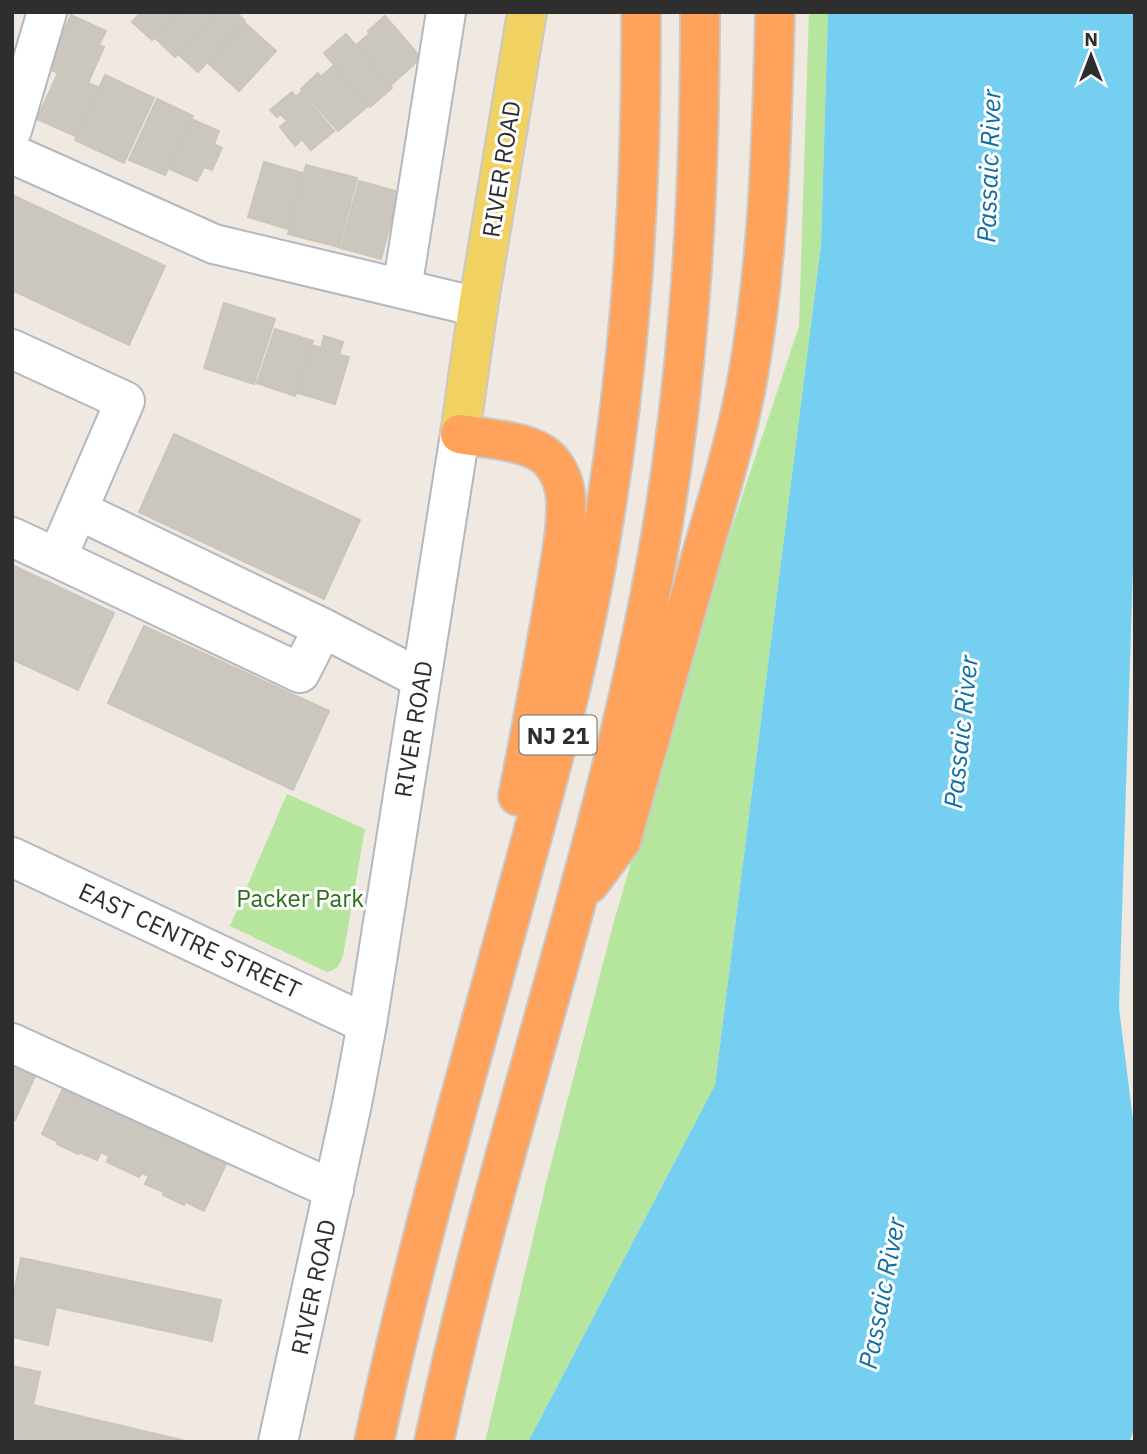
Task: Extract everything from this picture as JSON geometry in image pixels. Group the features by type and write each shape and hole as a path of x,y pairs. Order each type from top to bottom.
{"highway":[{"name":"NJ 21","path":"374,1442 406,1302 548,776 581,638 607,502 633,281 641,95 641,12"},
{"name":"NJ 21","path":"434,1442 467,1303 606,791 650,596 668,497 692,286 700,96 700,12"},
{"path":"575,903 621,841 732,447 758,318 771,150 775,12"},
{"path":"432,1205 533,724 557,583 566,498 561,475 549,458 532,447 460,434"}],"main road":[{"name":"RIVER ROAD","path":"460,434 478,306 527,12"}],"street":[{"path":"12,130 47,12"},
{"path":"402,289 446,12"},
{"path":"12,154 214,244 478,306"},
{"path":"12,349 125,401 57,558"},
{"name":"RIVER ROAD","path":"278,1442 334,1190 367,1024 460,434"},
{"path":"78,510 323,628 421,679"},
{"path":"12,537 300,673 323,628"},
{"name":"EAST CENTRE STREET","path":"12,857 367,1024"},
{"path":"12,1044 334,1190"}],"green space":[{"path":"809,12 828,12 821,245 715,1085 528,1442 485,1442 546,1183 613,925 703,614 799,326"},
{"name":"Packer Park","path":"287,794 365,829 343,956 337,967 327,972 230,926"}],"water":[{"name":"Passaic River","path":"828,12 1135,12 1135,504 1119,1008 1135,1136 1135,1427 1129,1442 528,1442 715,1085 821,245"}],"building":[{"path":"141,12 178,12 152,40 132,22"},
{"path":"179,12 216,12 175,57 155,38"},
{"path":"216,12 236,12 245,21 198,72 178,54"},
{"path":"71,15 106,31 99,45 104,47 88,83 98,87 75,136 37,119 58,73 47,68"},
{"path":"385,16 421,58 391,85 356,45"},
{"path":"245,23 276,51 239,91 208,63"},
{"path":"346,34 392,88 370,107 324,53"},
{"path":"333,66 368,106 338,131 301,89 318,73 321,77"},
{"path":"105,75 154,98 124,163 75,140"},
{"path":"292,92 296,97 301,92 334,131 311,150 302,139 295,146 280,127 287,121 281,114 277,117 270,110"},
{"path":"157,99 193,116 165,175 129,160"},
{"path":"191,119 219,131 214,144 222,148 212,170 204,167 197,181 170,169"},
{"path":"264,162 302,173 288,229 248,217"},
{"path":"306,165 357,178 339,247 288,234"},
{"path":"359,181 399,192 381,259 341,248"},
{"path":"12,195 165,266 129,345 12,290"},
{"path":"224,303 275,319 254,384 204,368"},
{"path":"275,329 313,341 295,396 257,383"},
{"path":"324,336 343,342 339,355 349,357 335,404 298,393 312,345 321,348"},
{"path":"174,434 360,520 324,599 139,512"},
{"path":"12,565 114,613 78,690 12,659"},
{"path":"144,626 329,711 293,790 108,703"},
{"path":"12,1061 37,1072 15,1120 12,1119"},
{"path":"64,1086 227,1162 204,1211 163,1195 164,1192 145,1184 149,1176 142,1173 139,1177 107,1162 109,1156 101,1152 97,1160 79,1152 78,1154 42,1134"},
{"path":"21,1258 221,1300 212,1341 56,1307 48,1345 12,1337 12,1302"},
{"path":"12,1366 40,1372 33,1405 190,1442 12,1442"}]}
